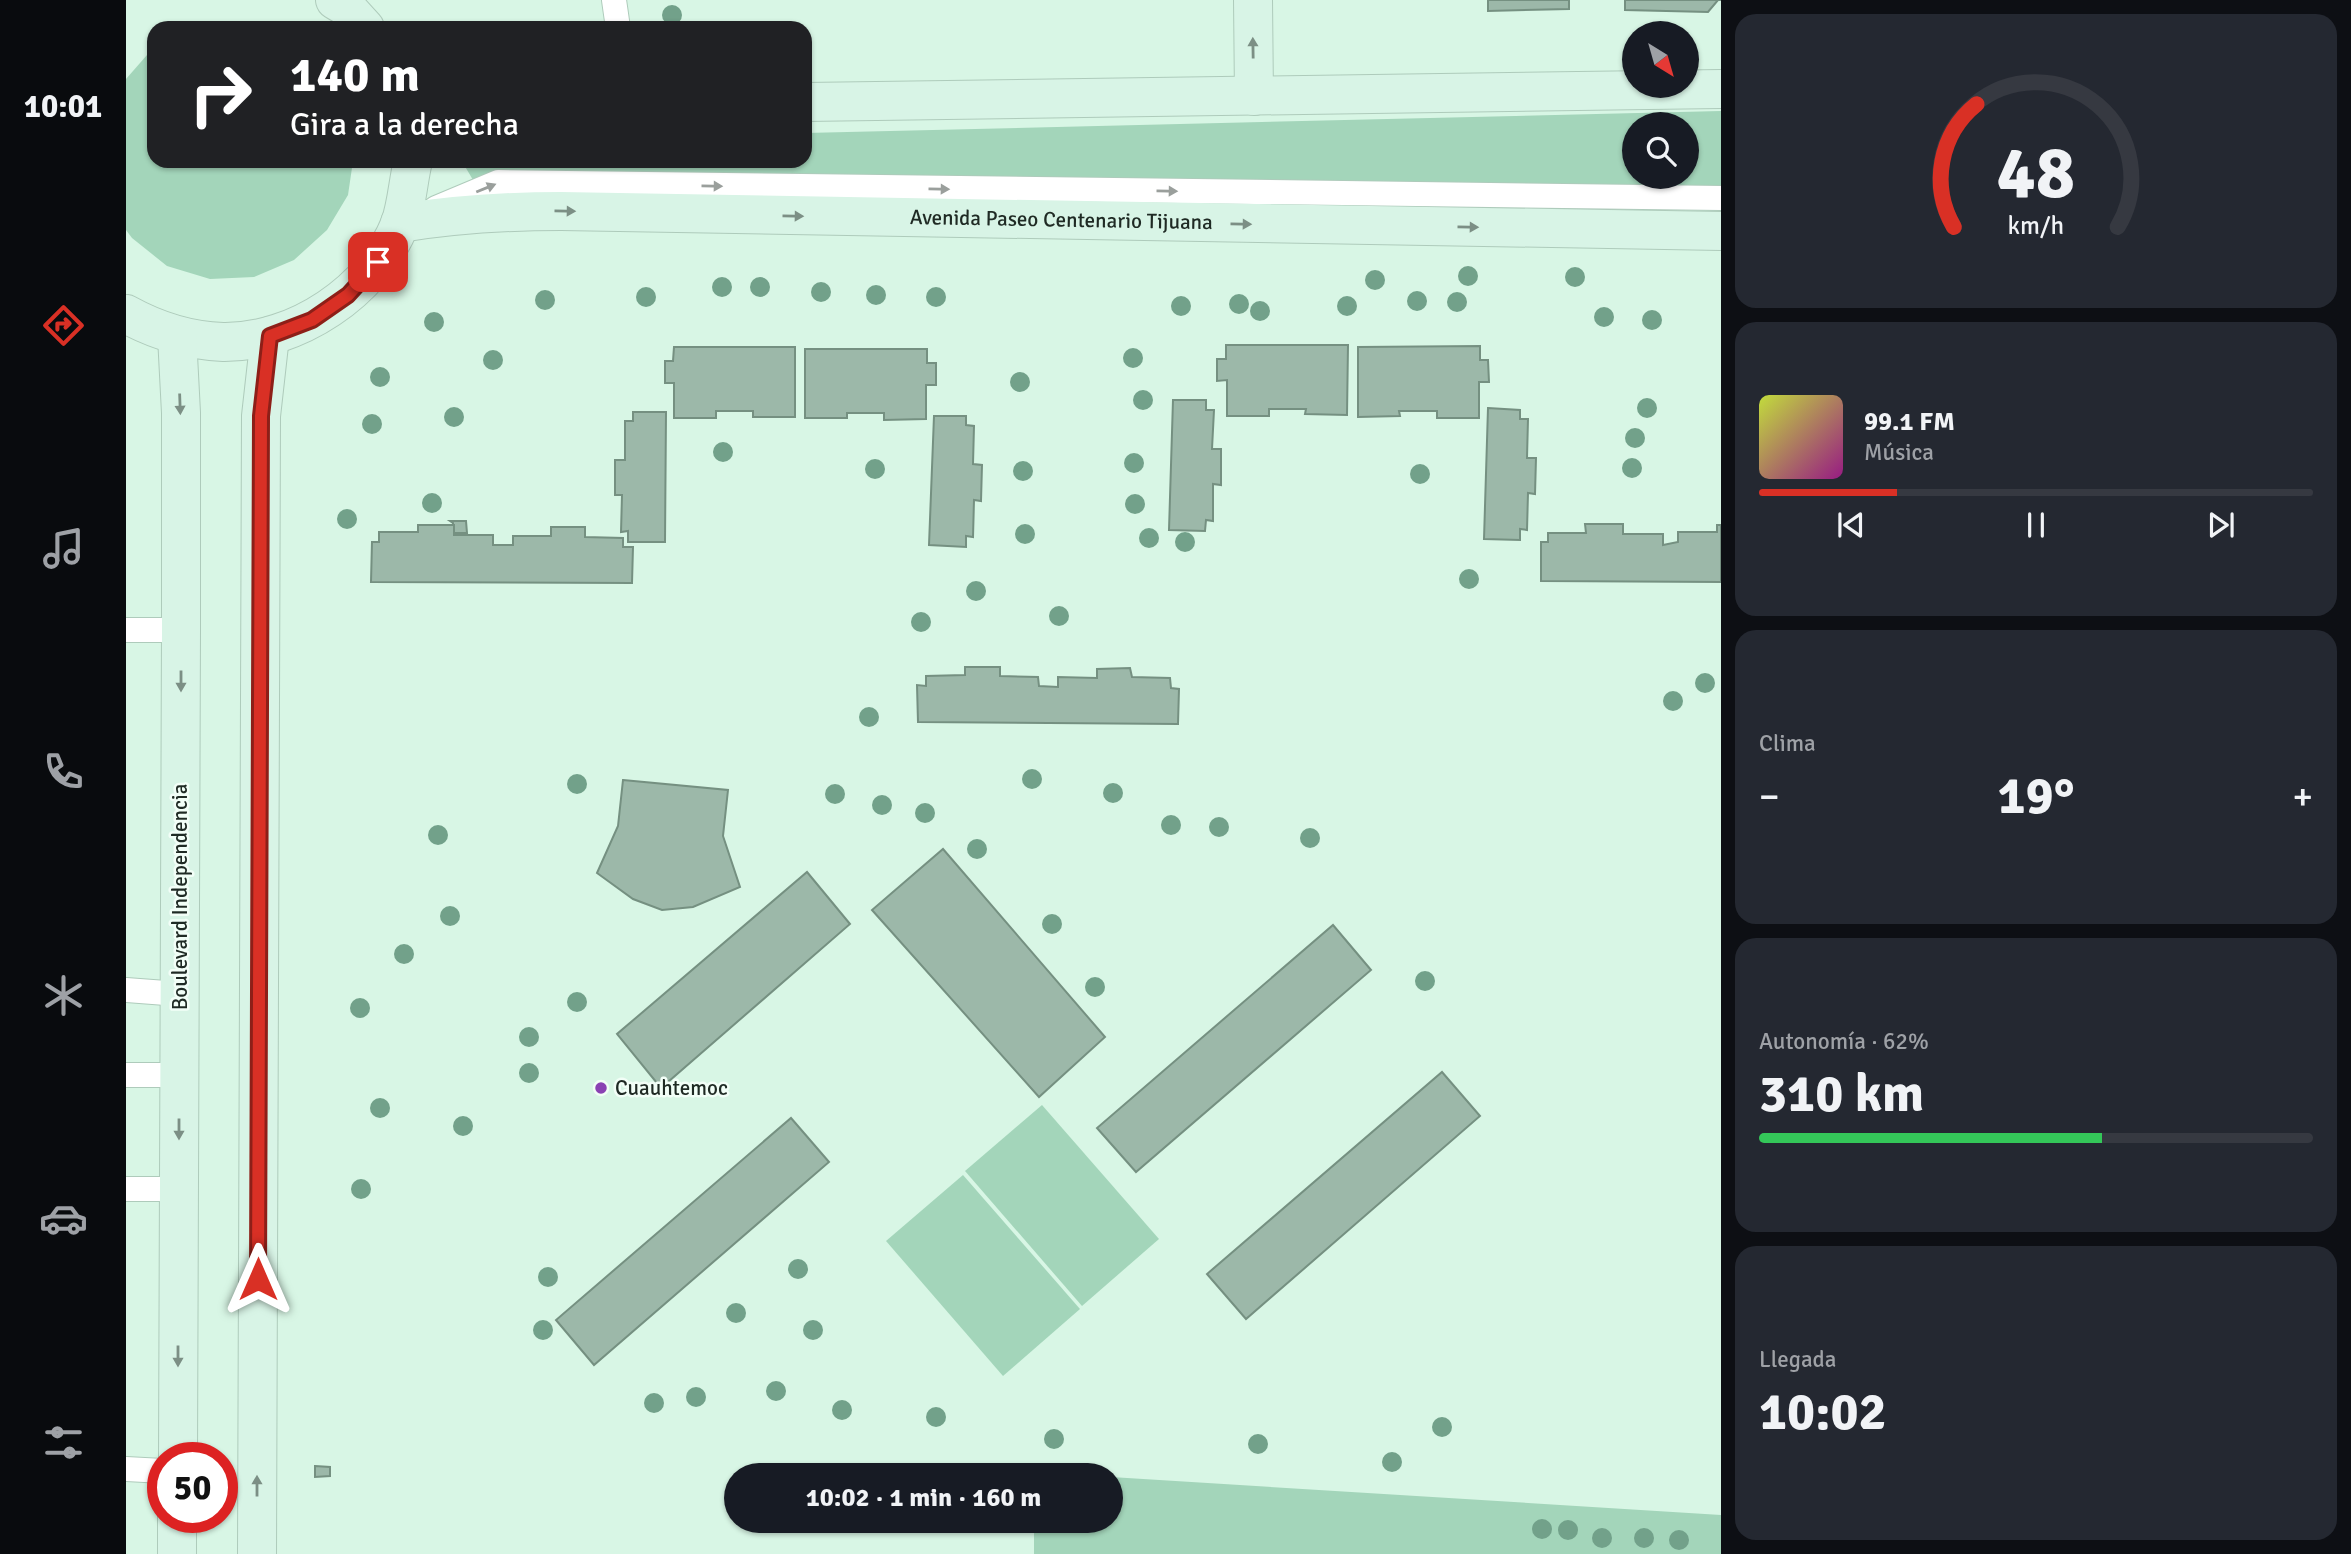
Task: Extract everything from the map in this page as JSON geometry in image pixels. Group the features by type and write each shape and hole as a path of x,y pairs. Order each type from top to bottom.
{"main road":[{"path":"335,0 345,6 359,21"},
{"path":"1253,0 1254,96"},
{"path":"812,102 1721,89"},
{"path":"126,314 177,336 224,342 270,336 312,320 348,295 378,262 400,223 411,168"},
{"name":"Avenida Paseo Centenario Tijuana","path":"400,223 499,211 549,211 1721,231"},
{"name":"Boulevard Independencia","path":"177,336 181,413 178,1442"},
{"path":"257,1554 261,416 270,336"},
{"path":"177,1533 177,1554"}],"lane":[{"path":"614,0 617,21"},
{"path":"812,120 1721,107"},
{"path":"400,223 498,182 1721,198"},
{"path":"126,630 181,630"},
{"path":"126,990 179,994"},
{"path":"126,1075 179,1075"},
{"path":"126,1189 179,1189"},
{"path":"126,1469 147,1470"}],"green space":[{"path":"147,55 147,168 352,168 348,195 327,230 294,260 254,277 210,279 167,266 126,230 126,79"},
{"path":"1721,111 1721,195 473,180 466,168 812,168 812,133 1622,113 1622,189 1699,189 1699,112 1679,112"},
{"path":"1042,1105 1159,1239 1082,1306 965,1171"},
{"path":"963,1175 1080,1309 1003,1376 886,1241"},
{"path":"1123,1478 1721,1515 1721,1554 1034,1554 1034,1533 1123,1533"}],"building":[{"path":"1488,0 1569,0 1569,9 1488,11"},
{"path":"1625,0 1718,0 1708,12 1625,10"},
{"path":"1226,345 1348,345 1347,415 1305,414 1306,409 1269,409 1269,416 1227,416 1227,380 1217,381 1217,359 1226,359"},
{"path":"1480,346 1480,360 1488,360 1489,382 1479,382 1479,418 1437,418 1437,411 1399,411 1400,416 1358,417 1358,347"},
{"path":"674,347 795,347 795,417 753,417 753,411 716,411 716,418 674,418 674,383 665,383 665,361 673,361"},
{"path":"805,349 927,349 927,363 936,363 936,385 926,385 926,419 884,420 884,413 847,413 847,418 805,418"},
{"path":"1173,400 1206,400 1206,410 1214,410 1212,449 1221,449 1221,485 1213,484 1213,521 1206,520 1205,531 1169,530"},
{"path":"1488,408 1520,410 1520,419 1528,419 1527,458 1536,458 1535,494 1528,493 1527,530 1520,529 1520,540 1484,539"},
{"path":"633,412 666,412 665,542 628,542 628,531 621,532 622,495 615,495 615,460 625,460 625,421 633,421"},
{"path":"934,416 966,416 966,425 974,426 973,464 982,465 981,501 974,500 973,537 966,536 966,547 929,545"},
{"path":"450,521 466,521 467,533 453,533 453,523"},
{"path":"1585,524 1623,524 1623,534 1663,534 1663,545 1678,542 1678,532 1717,532 1717,525 1721,525 1721,582 1541,581 1541,542 1548,542 1548,533 1586,533"},
{"path":"418,525 454,525 454,535 493,535 493,545 513,545 513,536 551,536 551,527 585,527 585,537 623,538 623,547 633,547 632,583 371,582 372,542 379,542 379,532 418,532"},
{"path":"965,667 1000,667 1000,676 1038,677 1039,686 1058,687 1058,677 1097,678 1097,669 1130,668 1132,677 1170,678 1171,688 1179,689 1178,724 918,722 917,685 926,686 926,676 965,675"},
{"path":"623,780 728,790 723,836 740,887 693,907 662,910 633,899 597,873 618,826"},
{"path":"943,849 1105,1037 1039,1097 872,910"},
{"path":"807,872 850,924 661,1088 617,1034"},
{"path":"1333,925 1371,970 1136,1172 1097,1128"},
{"path":"1442,1072 1480,1116 1246,1319 1207,1274"},
{"path":"791,1118 829,1162 594,1365 556,1320"},
{"path":"315,1466 330,1467 330,1476 315,1477"}],"place":[{"name":"Cuauhtemoc","path":"601,1088"}],"route":[{"path":"258,1279 261,416 270,336 312,320 348,295 378,262"}]}
